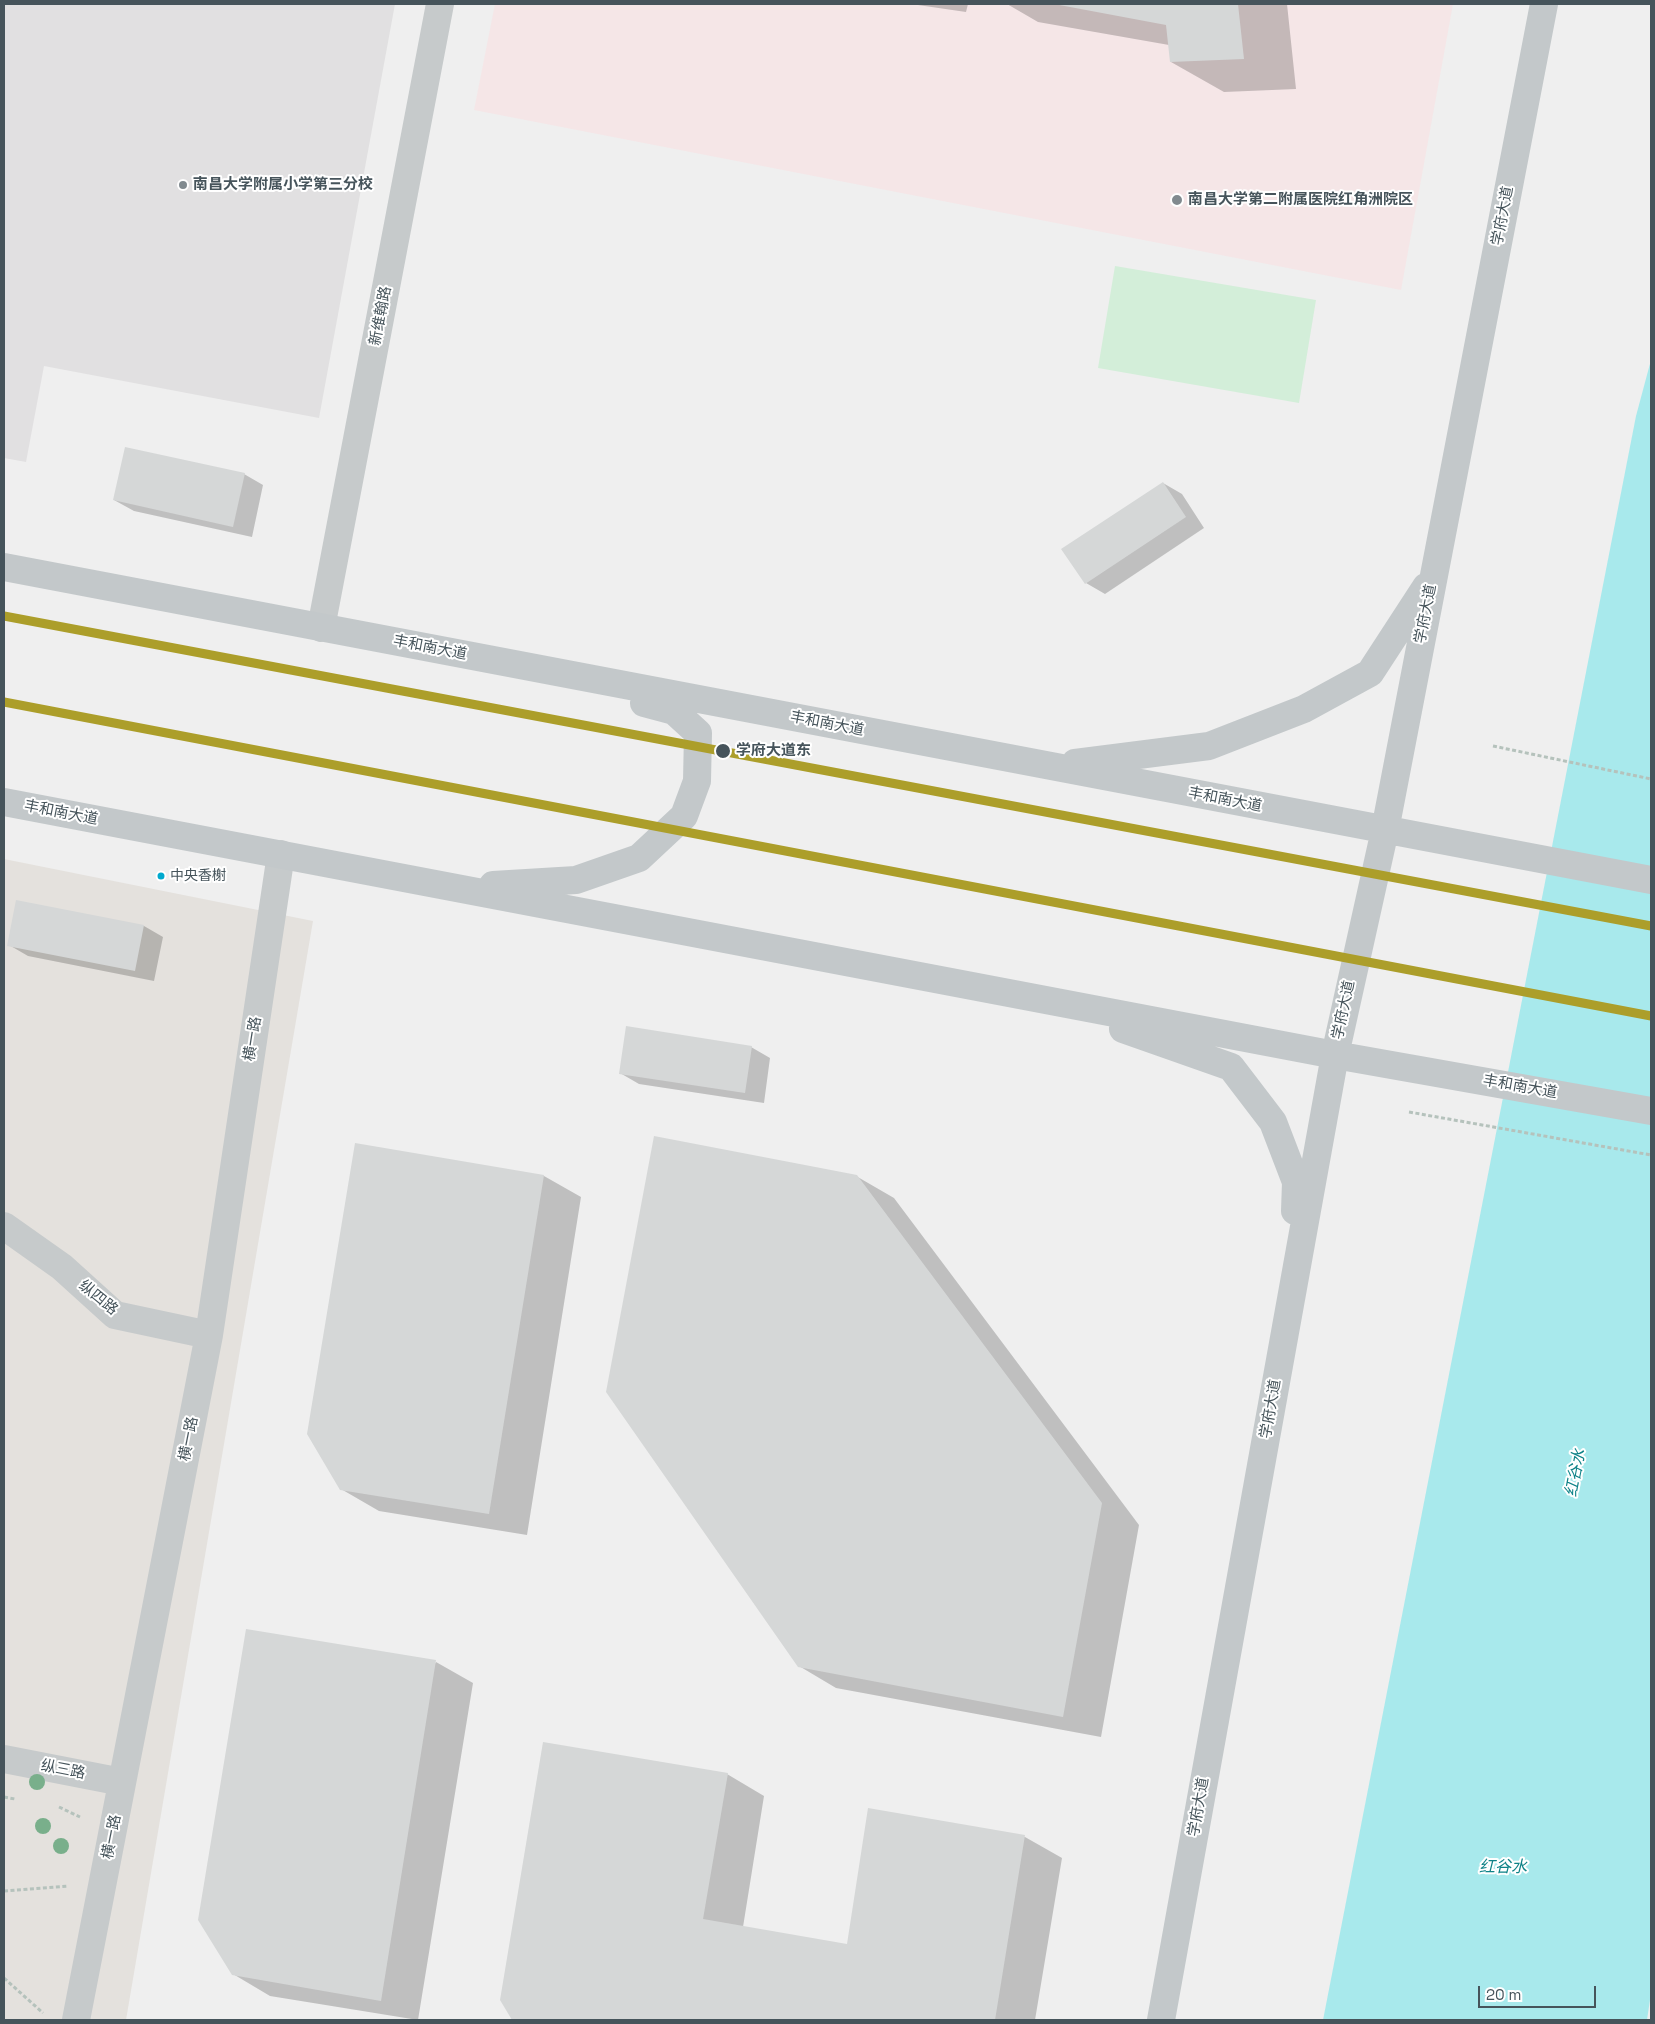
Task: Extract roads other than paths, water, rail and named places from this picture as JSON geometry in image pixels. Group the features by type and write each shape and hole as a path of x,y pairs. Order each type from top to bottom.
{"main road":[{"name":"学府大道","path":"1161,2020 1335,1055 1385,830 1544,4"},
{"name":"丰和南大道","path":"4,567 1651,880"},
{"path":"1050,766 1210,746 1304,709 1370,673 1434,575"},
{"path":"452,887 576,880 639,858 684,816 697,781 698,733 674,712 496,661"},
{"name":"丰和南大道","path":"4,802 1335,1055 1651,1111"},
{"path":"1039,999 1231,1067 1273,1122 1296,1182 1291,1298"}],"street":[{"name":"新维翰路","path":"322,628 440,4"},
{"name":"横一路","path":"76,2020 209,1334 281,854"},
{"name":"纵四路","path":"4,1226 62,1267 114,1315 209,1334"},
{"name":"纵三路","path":"4,1759 122,1782"}],"water":[{"name":"红谷水","path":"1651,360 1651,1993 1647,2020 1323,2020 1636,416"}],"place":[{"name":"南昌大学附属小学第三分校","path":"183,185"},
{"name":"南昌大学第二附属医院红角洲院区","path":"1177,200"},
{"name":"学府大道东","path":"723,751"},
{"name":"中央香榭","path":"161,876"}]}
